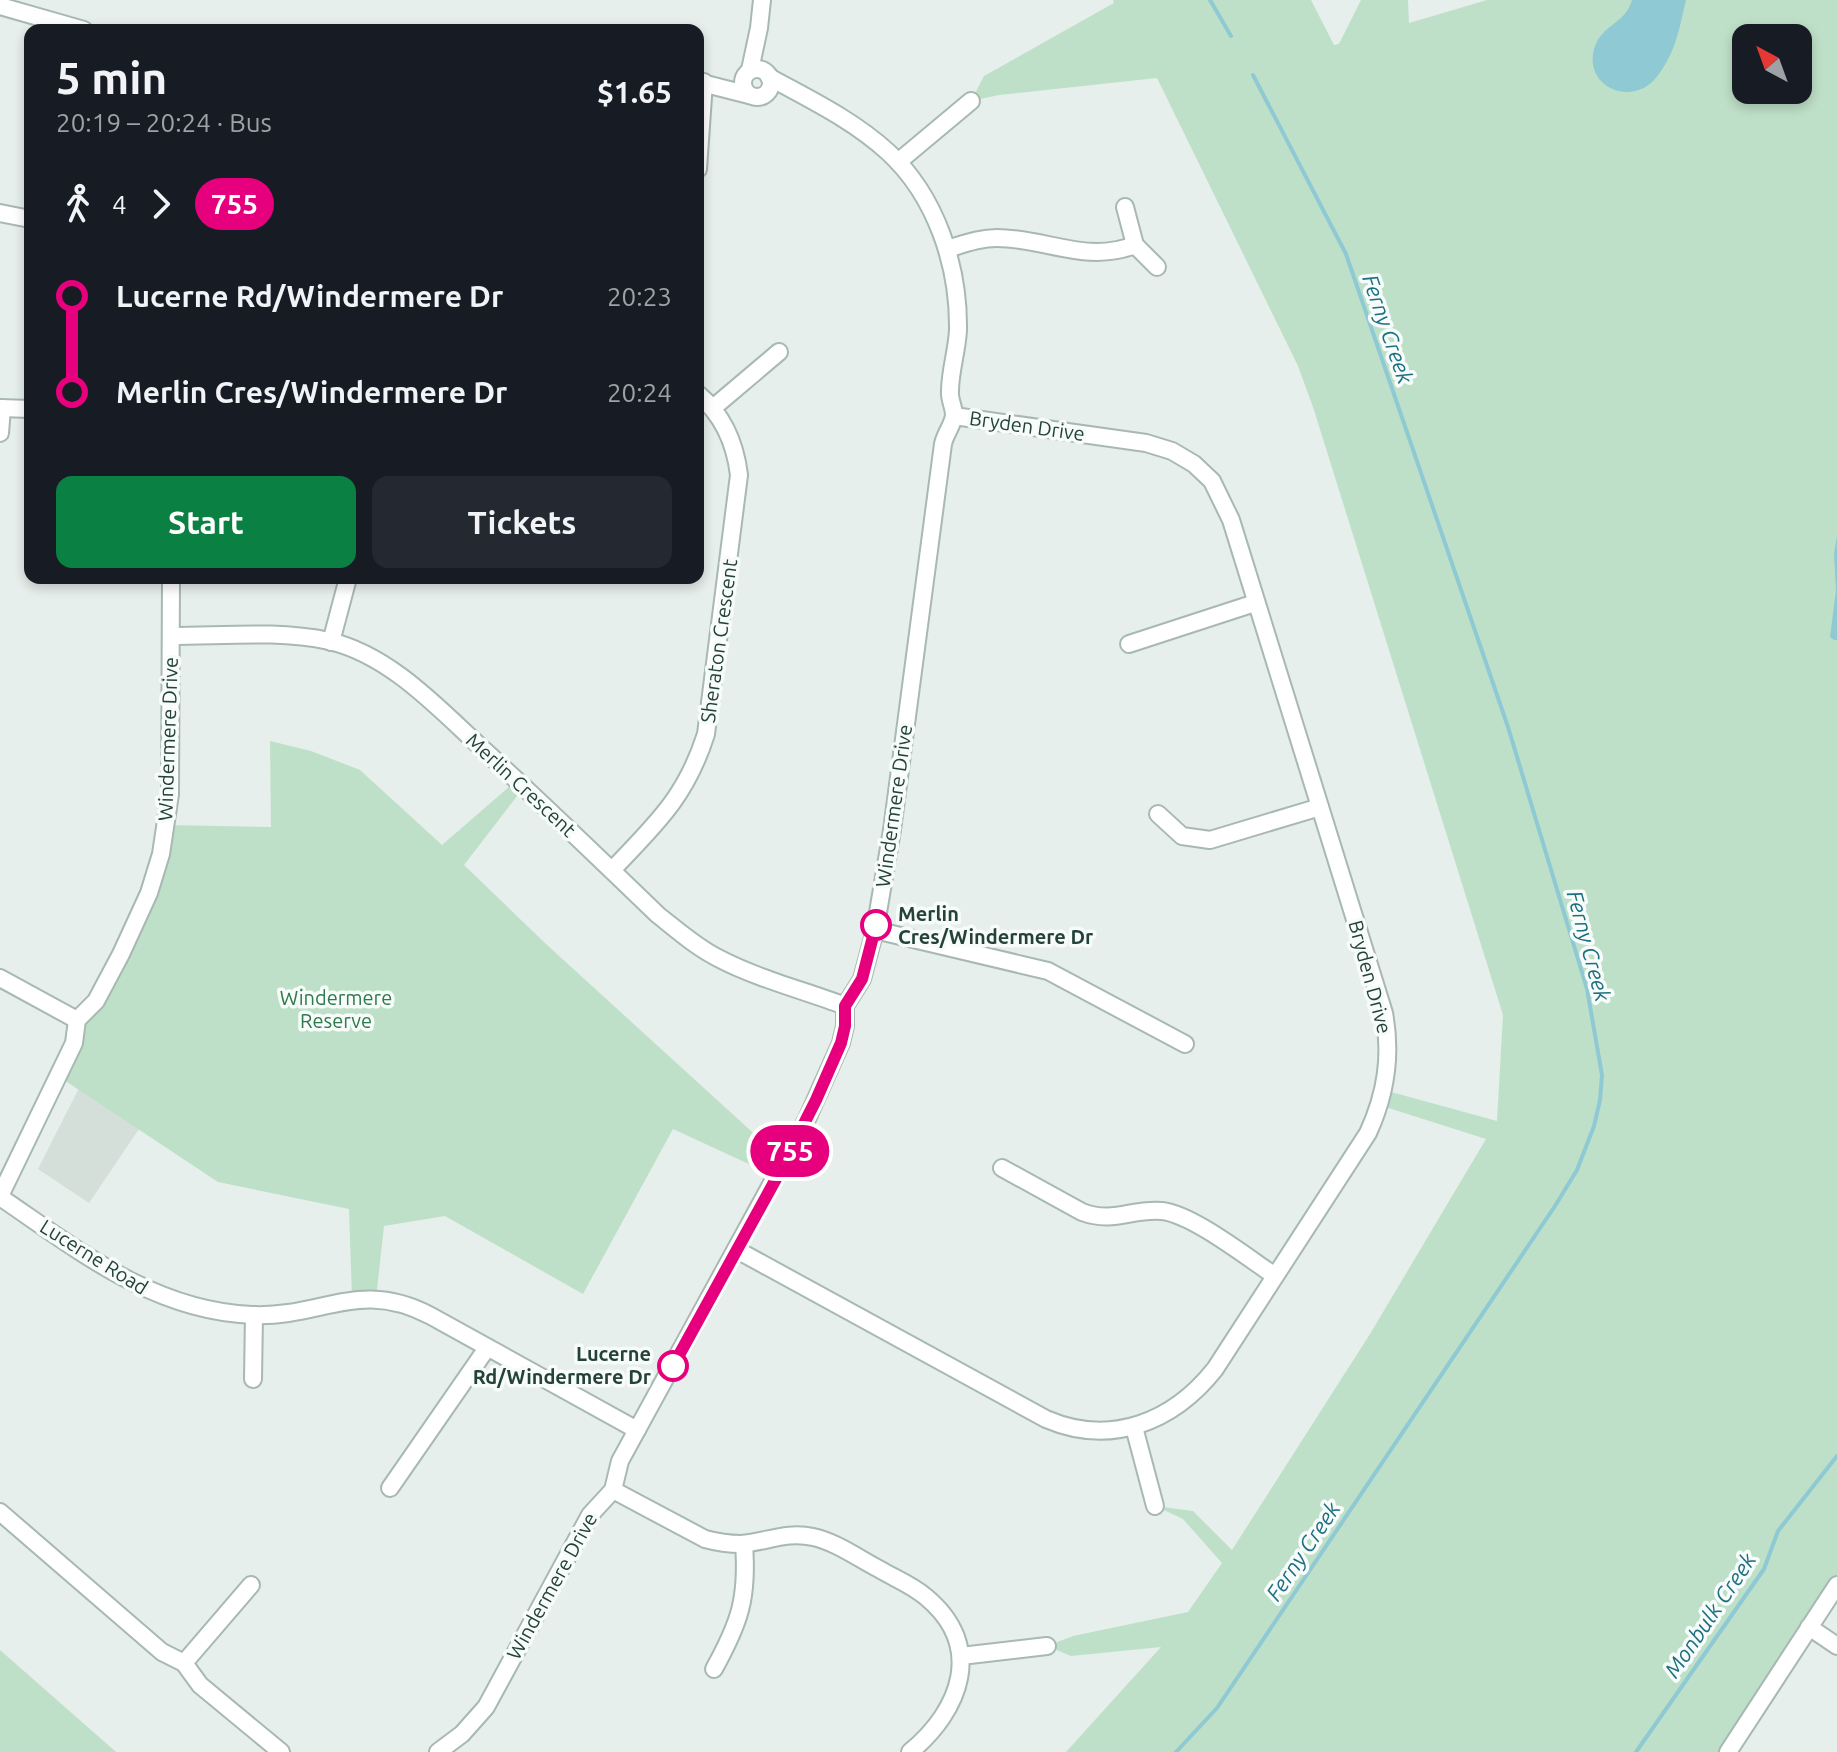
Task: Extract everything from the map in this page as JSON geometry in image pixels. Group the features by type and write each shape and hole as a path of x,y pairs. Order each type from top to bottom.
{"street":[{"path":"759,28 771,86 755,96 742,85 759,28 762,0"},
{"path":"0,6 63,24"},
{"path":"704,81 759,69 768,75"},
{"name":"Windermere Drive","path":"438,1752 462,1734 486,1707 590,1515 613,1490 617,1467 737,1250 825,1081 844,1033 845,1006 862,979 875,930 892,830 943,444 954,416 950,389 958,309 947,249 925,200 898,162 856,126 768,75"},
{"name":"Windermere Drive","path":"704,83 755,96 805,97"},
{"path":"898,162 971,101"},
{"path":"1125,207 1135,245 1157,267"},
{"path":"0,213 24,218"},
{"path":"947,249 988,238 1015,239 1087,253 1119,251 1135,245"},
{"path":"714,407 779,352"},
{"name":"Sheraton Crescent","path":"612,870 679,796 692,774 706,734 739,475 730,438 714,407 704,399"},
{"path":"0,433 1,408 24,409"},
{"name":"Bryden Drive","path":"737,1250 1046,1419 1070,1427 1096,1430 1134,1427 1161,1416 1196,1392 1215,1369 1368,1133 1382,1097 1388,1067 1384,1013 1231,520 1219,491 1203,472 1183,456 1146,443 954,416"},
{"name":"Windermere Drive","path":"0,1197 74,1043 77,1020 96,1001 142,910 161,854 170,794 171,584"},
{"path":"331,642 346,584"},
{"path":"1129,644 1255,603"},
{"name":"Merlin Crescent","path":"171,636 281,636 331,642 383,666 417,691 517,780 658,915 714,957 845,1006"},
{"path":"1158,814 1182,836 1210,840 1320,807"},
{"path":"875,930 1048,971 1185,1044"},
{"path":"0,978 77,1020"},
{"path":"1002,1168 1095,1216 1119,1217 1159,1210 1171,1212 1275,1276"},
{"name":"Lucerne Road","path":"0,1197 138,1287 194,1307 254,1315 310,1310 365,1298 394,1300 416,1308 637,1430"},
{"path":"253,1379 254,1315"},
{"path":"390,1488 487,1348"},
{"path":"1134,1427 1155,1506"},
{"path":"613,1490 705,1539 744,1544 790,1535 813,1537 836,1546 929,1599 949,1624 961,1656 959,1680 952,1705 935,1729 910,1752"},
{"path":"0,1512 162,1652 184,1663 200,1685 281,1752"},
{"path":"714,1669 742,1608 746,1572 744,1544"},
{"path":"184,1663 251,1585"},
{"path":"1728,1752 1837,1585"},
{"path":"1809,1627 1837,1646"},
{"path":"961,1656 1047,1646"}],"shaded area":[{"path":"79,1088 139,1129 89,1203 38,1169"}],"green space":[{"path":"1113,0 1311,0 1334,45 1339,44 1361,0 1408,0 1409,23 1487,0 1837,0 1837,1585 1728,1752 1066,1752 1161,1647 1071,1656 1047,1646 1073,1636 1188,1612 1222,1563 1183,1519 1155,1506 1193,1511 1232,1550 1370,1334 1486,1139 1379,1105 1384,1090 1497,1121 1503,1015 1298,366 1157,78 999,95 971,101 984,76 1114,3"},
{"name":"Windermere Reserve","path":"270,741 311,751 360,770 442,845 517,780 524,787 464,865 785,1162 777,1177 673,1129 583,1294 445,1216 384,1226 376,1299 352,1299 349,1209 218,1182 58,1076 121,954 166,825 271,827"},
{"path":"0,1650 116,1752 0,1752"}],"water":[{"path":"1632,0 1686,0 1675,42 1661,71 1645,87 1623,92 1604,84 1597,76 1593,54 1600,37 1624,15"},
{"path":"1837,536 1837,640 1834,640 1830,637 1836,590 1834,554"}],"waterway":[{"name":"Ferny Creek","path":"1210,0 1231,36"},
{"name":"Ferny Creek","path":"1176,1752 1217,1708 1555,1206 1577,1170 1594,1126 1602,1075 1587,989 1508,727 1346,254 1253,75"},
{"name":"Monbulk Creek","path":"1636,1752 1764,1569 1778,1531 1837,1456"}],"bus line":[{"name":"755","path":"673,1366 816,1100 841,1043 845,1006 862,979 876,925"}],"place":[{"name":"Merlin Cres/Windermere Dr","path":"876,925"},
{"name":"Lucerne Rd/Windermere Dr","path":"673,1366"}]}
